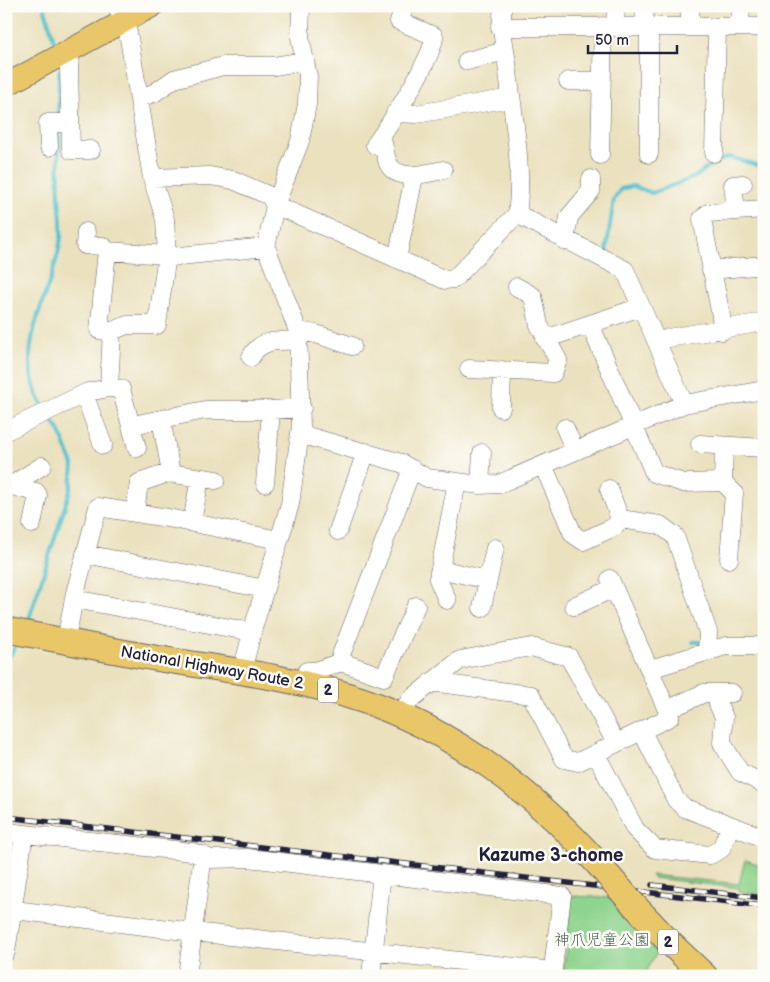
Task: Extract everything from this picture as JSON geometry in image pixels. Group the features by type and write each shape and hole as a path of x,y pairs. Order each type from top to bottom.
{"highway":[{"name":"National Highway Route 2","path":"6,630 303,684 355,697 401,715 469,752 533,798 574,836 634,905 705,976"}],"main road":[{"path":"6,85 71,51 120,14 152,6"}],"street":[{"path":"242,672 290,504 300,434 305,334 266,247 275,206 300,141 308,93 305,61 300,37 301,6"},
{"path":"405,6 399,21 434,36 434,41 423,66 378,141 389,165 393,169 414,177 442,170"},
{"path":"152,178 186,175 233,180 270,196 275,206 290,210 445,280 454,279 517,214 519,177 505,51 500,27 503,6"},
{"path":"600,154 602,81 609,26 616,6"},
{"path":"645,6 654,85 650,154"},
{"path":"690,6 690,27"},
{"path":"740,6 740,26"},
{"path":"86,232 85,245 103,246 107,251 99,330 112,331 127,324 157,325 166,255 166,219 152,178 128,32 120,14"},
{"path":"500,27 764,27"},
{"path":"714,153 718,27"},
{"path":"71,51 71,150 90,150"},
{"path":"466,61 505,51"},
{"path":"139,98 162,89 174,79 223,66 274,66 305,61"},
{"path":"568,81 602,81"},
{"path":"395,113 416,114 510,98"},
{"path":"49,147 48,123 70,123"},
{"path":"397,259 414,177"},
{"path":"565,241 569,217 591,191 591,179"},
{"path":"736,211 733,185 744,184"},
{"path":"722,331 702,219 708,213 764,209"},
{"path":"517,214 565,241 624,270 684,404"},
{"path":"107,251 166,255 171,257 266,247"},
{"path":"711,270 764,265"},
{"path":"469,369 554,372 558,360 539,325 532,296 517,288"},
{"path":"545,339 641,307"},
{"path":"657,342 668,338 722,331 764,322"},
{"path":"590,324 654,473 683,483 723,482 734,493 729,559"},
{"path":"109,388 112,331"},
{"path":"251,357 261,345 305,334 352,346"},
{"path":"501,408 502,370"},
{"path":"6,431 84,394 109,388 121,389 133,425 131,428 137,448"},
{"path":"300,434 401,463 427,478 480,485 499,484 684,404 764,390"},
{"path":"84,394 103,445"},
{"path":"133,425 204,410 302,408"},
{"path":"265,483 271,410"},
{"path":"160,419 170,466 168,473"},
{"path":"565,428 575,451"},
{"path":"700,444 764,448"},
{"path":"723,482 724,446"},
{"path":"338,531 366,452"},
{"path":"480,485 482,453"},
{"path":"543,465 573,534 583,541 614,527 620,519"},
{"path":"10,490 42,466"},
{"path":"341,662 341,655 412,469"},
{"path":"135,512 139,483 168,473 208,479 192,522"},
{"path":"447,600 438,579 457,482"},
{"path":"609,489 620,519"},
{"path":"10,490 36,492 38,495 37,514"},
{"path":"66,640 74,599 98,507 192,522 279,540"},
{"path":"620,519 660,526 675,536 708,632 708,652"},
{"path":"482,608 495,548"},
{"path":"85,554 265,589"},
{"path":"439,572 448,571 488,580"},
{"path":"432,682 531,695 564,759 578,762 670,717 612,583 574,606"},
{"path":"74,599 252,632"},
{"path":"303,684 307,671 316,671 341,662 384,677 416,606"},
{"path":"650,669 726,646 756,646"},
{"path":"401,715 410,700 460,660 531,647 569,657 616,743"},
{"path":"666,710 704,693 725,693 718,704 724,718 722,743 740,772 764,784"},
{"path":"642,731 676,800 685,808 730,827 764,838"},
{"path":"596,754 635,828 655,850 710,855 721,849 730,827"},
{"path":"6,832 192,852 211,859 248,858 562,896 553,974 9,909"},
{"path":"6,952 9,909 24,834"},
{"path":"186,976 203,855"},
{"path":"371,976 382,874"}],"green space":[{"path":"745,860 764,866 764,895 739,892 739,888 653,878 651,875 739,884"},
{"name":"神爪児童公園","path":"571,896 614,898 657,952 644,976 563,976"}],"waterway":[{"path":"44,6 55,44"},
{"path":"58,114 59,71"},
{"path":"44,408 34,386 30,364 31,343 57,258 61,236 59,133"},
{"path":"606,252 614,199 621,189 633,186 652,193 695,177 713,163 729,157 764,167"},
{"path":"29,619 71,487 73,465 59,430 49,416"},
{"path":"693,642 702,642"},
{"path":"6,662 15,647"}],"railway":[{"path":"6,817 764,906"},
{"path":"652,885 764,898"}],"district":[{"name":"Kazume 3-chome","path":"551,855"}]}
